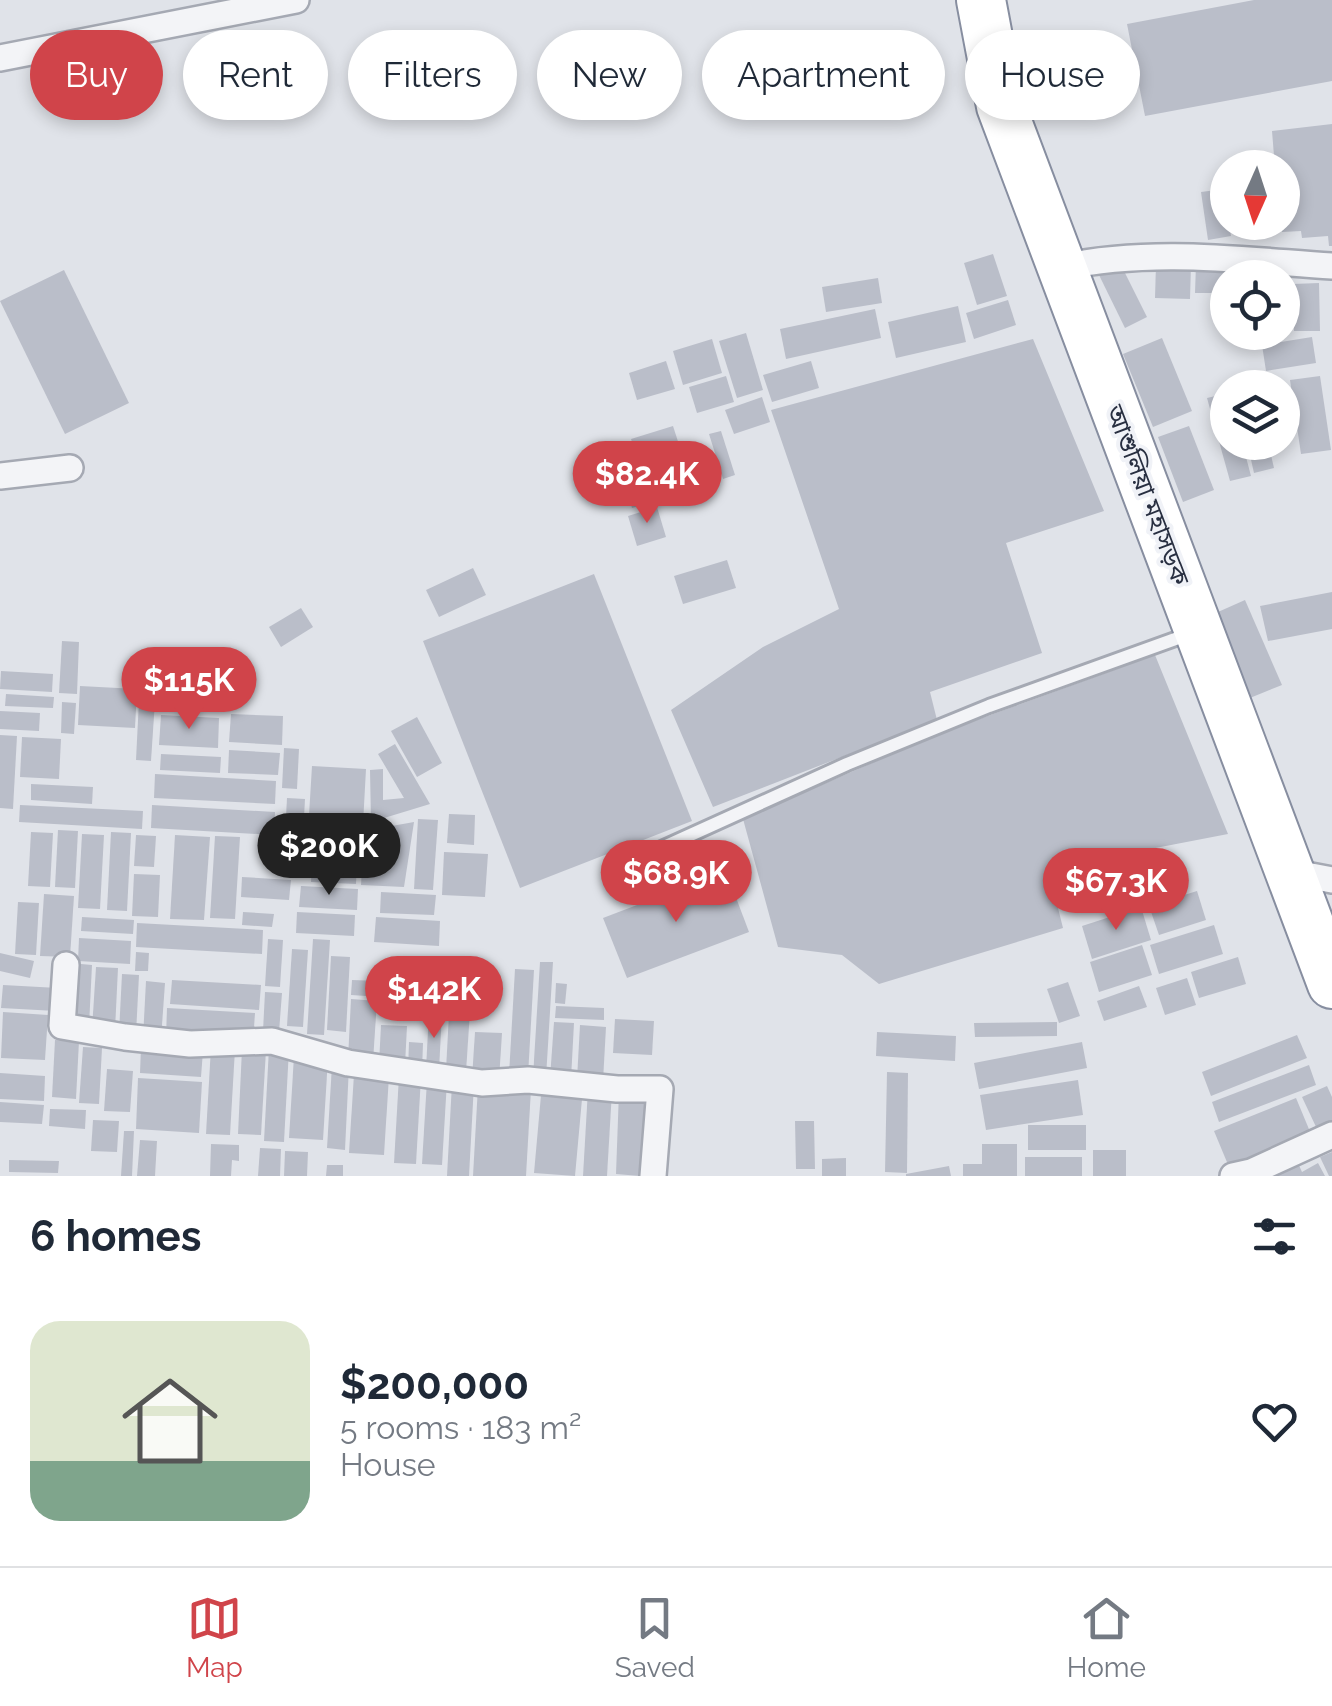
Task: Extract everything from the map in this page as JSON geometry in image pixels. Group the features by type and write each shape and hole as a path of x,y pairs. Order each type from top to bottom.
{"highway":[{"name":"আশুলিয়া মহাসড়ক","path":"981,0 1001,106 1199,631 1311,876 1332,984"}],"street":[{"path":"0,58 296,0"},
{"path":"1062,267 1108,257 1172,256 1332,266"},
{"path":"0,476 70,468"},
{"path":"66,965 62,1026 125,1038 190,1044 272,1041 348,1063 482,1083 528,1080 660,1089 653,1176"},
{"path":"1233,1176 1251,1172 1332,1136"}],"lane":[{"path":"644,856 846,764 989,706 1199,631"}],"building":[{"path":"1254,0 1332,0 1332,81 1145,116 1140,90 1140,30 1128,30 1127,24"},
{"path":"1332,124 1332,246 1328,236 1302,238 1300,150 1274,150 1272,131"},
{"path":"1210,191 1208,240 1201,192"},
{"path":"993,254 1007,296 977,305 964,263"},
{"path":"1156,264 1191,264 1190,299 1155,298"},
{"path":"1196,264 1210,264 1210,293 1195,293"},
{"path":"1121,265 1147,317 1125,328 1099,275"},
{"path":"64,270 129,403 65,434 0,301"},
{"path":"878,278 882,303 826,312 822,287"},
{"path":"1319,283 1320,331 1300,331 1300,284"},
{"path":"1008,300 1016,325 974,339 966,313"},
{"path":"958,306 966,342 896,358 888,322"},
{"path":"875,309 881,338 786,359 780,329"},
{"path":"746,333 763,390 737,398 719,341"},
{"path":"1312,337 1316,363 1266,370 1263,350 1300,350 1300,339"},
{"path":"1162,338 1192,411 1153,427 1123,354"},
{"path":"712,339 722,373 683,385 673,351"},
{"path":"1033,339 1104,511 1006,543 1042,653 930,692 937,720 713,807 671,710 763,647 839,609 771,410"},
{"path":"666,361 675,389 637,400 629,373"},
{"path":"811,361 819,388 772,402 763,375"},
{"path":"726,376 734,402 697,413 689,387"},
{"path":"1320,376 1331,450 1301,454 1300,379"},
{"path":"762,397 770,422 734,434 725,410"},
{"path":"673,426 684,460 642,472 631,439"},
{"path":"1189,426 1214,490 1183,502 1158,437"},
{"path":"721,431 735,475 723,479 709,434"},
{"path":"1224,460 1247,460 1251,476 1230,481"},
{"path":"1251,460 1272,460 1274,468 1254,473"},
{"path":"668,469 676,495 632,508 624,482"},
{"path":"657,507 666,537 637,546 628,516"},
{"path":"727,560 736,588 683,604 674,576"},
{"path":"473,568 486,595 439,617 426,590"},
{"path":"594,574 692,821 520,888 423,641"},
{"path":"1332,592 1332,629 1268,641 1260,606"},
{"path":"1245,600 1282,685 1245,700 1209,616"},
{"path":"301,608 313,627 281,647 269,627"},
{"path":"62,641 79,642 77,694 59,693"},
{"path":"1155,655 1228,834 1145,850 1051,880 1063,928 879,984 842,955 778,947 743,819 941,733"},
{"path":"1,671 53,674 52,692 0,689"},
{"path":"80,686 137,689 135,728 78,725"},
{"path":"6,694 54,697 53,708 5,706"},
{"path":"139,700 155,701 151,761 136,760"},
{"path":"62,702 76,703 74,734 61,733"},
{"path":"0,711 40,713 39,731 0,729"},
{"path":"231,714 283,716 282,745 229,742"},
{"path":"161,715 219,718 218,748 159,745"},
{"path":"417,717 442,763 417,777 391,731"},
{"path":"0,735 17,736 13,809 0,808"},
{"path":"22,737 61,739 59,779 20,777"},
{"path":"395,744 430,804 371,822 370,770 383,769 383,800 404,798 378,754"},
{"path":"284,748 299,749 297,789 282,788"},
{"path":"229,750 280,753 278,775 228,773"},
{"path":"161,754 221,757 220,773 160,770"},
{"path":"312,766 366,769 363,824 351,823 351,834 308,832"},
{"path":"155,774 276,781 275,804 154,798"},
{"path":"31,784 93,787 92,804 31,800"},
{"path":"287,798 305,799 303,836 285,835"},
{"path":"20,805 143,811 142,829 19,822"},
{"path":"152,805 275,812 274,835 151,828"},
{"path":"449,814 475,815 474,845 447,843"},
{"path":"418,819 438,820 433,890 414,889"},
{"path":"414,822 404,887 361,885 364,831"},
{"path":"58,830 78,831 75,888 55,887"},
{"path":"31,832 53,833 50,887 28,886"},
{"path":"111,832 131,833 127,911 107,910"},
{"path":"82,834 104,835 100,909 78,908"},
{"path":"136,835 156,836 154,867 134,866"},
{"path":"175,835 210,837 204,920 170,919"},
{"path":"215,836 240,837 235,919 210,918"},
{"path":"313,839 358,841 356,884 311,882"},
{"path":"444,852 488,854 485,897 442,895"},
{"path":"726,871 749,932 627,978 603,918"},
{"path":"134,874 160,875 158,917 132,916"},
{"path":"242,877 291,880 289,900 241,897"},
{"path":"301,886 358,889 357,910 299,907"},
{"path":"1197,891 1206,920 1159,935 1149,906"},
{"path":"381,892 436,895 434,915 380,913"},
{"path":"44,894 74,896 70,957 40,956"},
{"path":"18,902 39,903 36,955 15,954"},
{"path":"1141,907 1151,940 1092,959 1082,926"},
{"path":"243,912 274,914 272,927 242,925"},
{"path":"297,912 355,915 354,936 296,933"},
{"path":"82,917 134,920 133,934 81,931"},
{"path":"376,917 440,921 439,946 374,942"},
{"path":"137,923 263,930 262,954 136,947"},
{"path":"1214,925 1223,954 1159,974 1150,945"},
{"path":"79,938 131,941 130,964 78,961"},
{"path":"268,939 283,940 280,987 265,986"},
{"path":"313,939 330,940 324,1035 307,1034"},
{"path":"1142,945 1152,975 1099,992 1090,962"},
{"path":"292,949 308,950 303,1027 287,1026"},
{"path":"136,952 149,953 148,971 135,971"},
{"path":"0,953 34,961 30,978 0,971"},
{"path":"331,956 350,957 346,1032 327,1030"},
{"path":"1238,957 1246,984 1199,998 1191,972"},
{"path":"540,962 553,962 546,1078 533,1077"},
{"path":"70,963 92,965 89,1026 66,1024"},
{"path":"96,967 118,968 115,1030 92,1029"},
{"path":"515,969 534,970 528,1076 509,1075"},
{"path":"122,974 139,975 136,1034 119,1033"},
{"path":"1187,978 1196,1005 1165,1015 1156,988"},
{"path":"172,980 261,985 259,1010 170,1004"},
{"path":"352,980 381,981 381,997 351,995"},
{"path":"146,981 165,983 161,1039 143,1038"},
{"path":"1068,982 1080,1016 1059,1023 1047,989"},
{"path":"556,983 567,984 565,1004 555,1003"},
{"path":"3,985 58,988 56,1011 1,1008"},
{"path":"1139,986 1147,1007 1104,1021 1097,1001"},
{"path":"265,992 282,993 279,1032 263,1031"},
{"path":"450,995 471,996 466,1072 446,1070"},
{"path":"351,999 377,1001 373,1061 348,1059"},
{"path":"556,1006 604,1008 604,1020 555,1018"},
{"path":"167,1008 255,1013 253,1042 166,1037"},
{"path":"3,1012 48,1015 45,1060 1,1058"},
{"path":"429,1012 442,1013 439,1070 426,1069"},
{"path":"615,1019 654,1021 652,1055 613,1053"},
{"path":"554,1022 574,1023 571,1079 550,1078"},
{"path":"1057,1022 1057,1036 975,1037 974,1023"},
{"path":"381,1025 407,1026 405,1065 379,1064"},
{"path":"580,1025 606,1027 603,1081 577,1079"},
{"path":"475,1032 502,1033 499,1080 472,1078"},
{"path":"877,1032 956,1036 955,1061 876,1056"},
{"path":"1297,1035 1307,1058 1211,1096 1202,1072"},
{"path":"55,1040 79,1041 76,1099 52,1097"},
{"path":"409,1042 423,1043 422,1071 408,1070"},
{"path":"1082,1042 1087,1068 979,1089 974,1063"},
{"path":"83,1047 102,1048 99,1104 79,1103"},
{"path":"141,1047 203,1051 201,1077 140,1073"},
{"path":"211,1047 235,1049 230,1135 206,1134"},
{"path":"269,1048 289,1049 284,1142 264,1141"},
{"path":"242,1049 266,1050 261,1135 238,1134"},
{"path":"294,1056 328,1058 323,1140 289,1138"},
{"path":"332,1065 349,1066 345,1150 327,1148"},
{"path":"1309,1065 1316,1085 1219,1122 1212,1102"},
{"path":"107,1069 133,1071 130,1112 104,1111"},
{"path":"887,1072 908,1073 907,1173 885,1172"},
{"path":"0,1073 45,1076 44,1101 0,1099"},
{"path":"354,1074 389,1076 384,1155 349,1153"},
{"path":"399,1076 421,1077 416,1164 394,1163"},
{"path":"138,1078 202,1082 199,1133 136,1129"},
{"path":"427,1080 447,1081 442,1165 422,1164"},
{"path":"1078,1080 1083,1115 986,1130 980,1095"},
{"path":"452,1083 474,1084 469,1176 447,1176"},
{"path":"542,1084 583,1088 575,1176 534,1173"},
{"path":"478,1086 531,1089 526,1176 473,1176"},
{"path":"1327,1086 1332,1097 1332,1123 1317,1129 1302,1097"},
{"path":"588,1089 612,1091 607,1176 583,1176"},
{"path":"619,1091 650,1092 640,1176 616,1174"},
{"path":"1296,1098 1311,1134 1229,1167 1214,1131"},
{"path":"0,1102 44,1105 42,1124 0,1122"},
{"path":"50,1109 86,1110 85,1129 49,1126"},
{"path":"93,1120 119,1121 117,1152 91,1151"},
{"path":"795,1121 814,1121 815,1169 796,1169"},
{"path":"1028,1125 1086,1125 1086,1150 1028,1150"},
{"path":"124,1131 134,1131 132,1176 121,1176"},
{"path":"140,1140 157,1141 155,1176 137,1176"},
{"path":"211,1144 239,1145 239,1161 232,1160 231,1176 210,1176"},
{"path":"982,1144 1017,1144 1017,1176 963,1176 963,1164 982,1164"},
{"path":"260,1148 281,1149 280,1176 258,1176"},
{"path":"1093,1150 1126,1150 1126,1176 1093,1176"},
{"path":"285,1151 308,1152 307,1176 284,1176"},
{"path":"1332,1152 1332,1176 1329,1176 1320,1157"},
{"path":"1025,1157 1082,1157 1082,1176 1025,1176"},
{"path":"846,1158 846,1176 822,1176 822,1159"},
{"path":"9,1160 59,1161 58,1173 9,1172"},
{"path":"1297,1161 1302,1172 1318,1163 1325,1176 1263,1176"},
{"path":"327,1165 343,1165 343,1176 326,1176"},
{"path":"949,1166 951,1176 906,1176 906,1174"}]}
